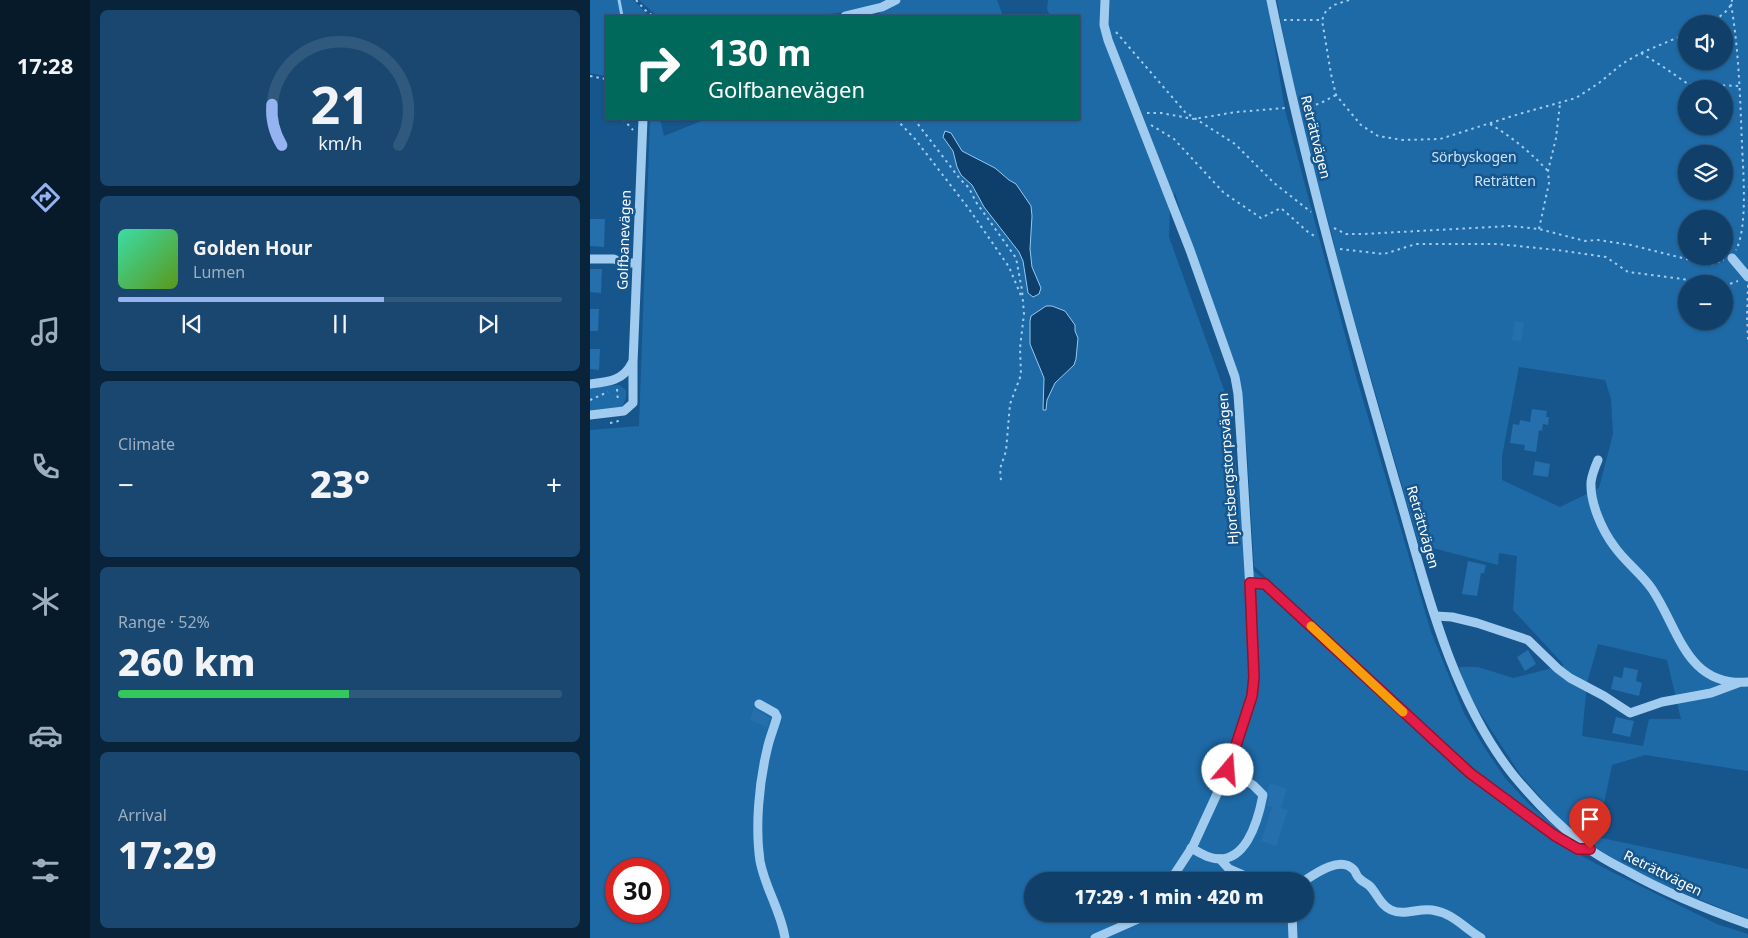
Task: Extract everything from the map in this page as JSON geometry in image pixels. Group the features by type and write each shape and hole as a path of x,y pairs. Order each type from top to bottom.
{"street":[{"path":"849,15 882,7 896,0"},
{"name":"Hjortsbergstorpsvägen","path":"1105,0 1104,18 1108,40 1190,250 1235,377 1239,403 1250,583 1254,677 1252,696 1228,770 1207,817 1176,872"},
{"name":"Reträttvägen","path":"1271,0 1294,107 1365,379 1416,556 1459,682 1476,717 1492,746 1514,775 1542,807 1581,843 1607,861 1675,896 1748,924"},
{"name":"Golfbanevägen","path":"633,390 636,263 643,120"},
{"path":"590,258 614,259 622,263 636,263"},
{"path":"1733,260 1744,279"},
{"path":"590,384 616,380 625,375 633,363"},
{"path":"590,415 624,411 633,404 633,390 625,382 616,380"},
{"path":"1598,460 1593,471 1591,483 1594,503 1603,528 1614,547 1644,578 1655,593 1684,650 1712,678 1724,682 1748,682"},
{"path":"1250,583 1265,584 1470,773 1554,835 1578,849 1590,849"},
{"path":"1436,616 1477,622 1528,640 1564,674 1630,713 1662,702 1711,693 1738,683"},
{"path":"759,704 775,712 778,717 767,748 762,776 759,838 760,861 770,894 779,913 785,938"},
{"path":"1191,848 1208,857 1220,859 1233,856 1247,843 1259,815 1263,795 1253,785 1228,770"},
{"path":"1220,859 1229,869 1236,872"},
{"path":"1314,875 1323,869 1346,865 1354,869 1359,878 1369,884 1380,902 1389,910 1399,913 1430,909 1443,912 1456,919 1481,938"},
{"path":"1095,938 1131,922"},
{"path":"1292,922 1293,938"}],"path":[{"path":"636,0 652,15"},
{"path":"1349,0 1334,5 1326,11 1322,20 1336,95 1361,125 1378,136 1403,140 1440,139 1519,114 1560,104 1576,98 1640,53 1678,37"},
{"path":"1732,0 1737,42 1744,192 1741,242 1733,256"},
{"path":"1722,15 1732,4"},
{"path":"1104,18 1176,102 1194,119 1235,144 1274,183 1324,223 1346,234 1510,226 1539,229 1585,241 1598,240 1631,245 1678,257"},
{"path":"1275,20 1322,20"},
{"path":"1640,53 1688,84 1739,86"},
{"path":"590,76 605,79"},
{"path":"1138,118 1147,113 1161,113 1194,119 1236,112 1319,104 1336,95"},
{"path":"1539,229 1549,183 1548,171 1556,138 1560,104"},
{"path":"1138,118 1174,139 1224,193 1260,218 1281,208 1308,232 1335,248 1384,254 1416,244 1498,244 1606,257 1628,272 1678,278"},
{"path":"897,120 921,146 969,209 1009,267 1023,301"},
{"path":"915,120 969,188 976,202 1016,258 1024,314 1020,348 1021,376 1010,404 1006,451 1000,469 1001,481"},
{"path":"1490,124 1511,137 1548,171"},
{"path":"1748,283 1748,340"},
{"path":"590,400 617,390"}],"green space":[{"path":"590,0 633,0 648,15 605,15 605,76 590,73"},
{"path":"639,0 886,0 860,10 822,15 656,15"},
{"path":"902,0 997,0 1003,15 878,15 881,10"},
{"path":"1048,0 1267,0 1285,110 1356,376 1431,632 1464,713 1505,778 1530,805 1573,842 1515,810 1557,843 1717,924 1748,934 1748,938 590,938 590,430 639,426 650,120 660,120 664,136 704,120 1080,120 1080,15 1050,15 1047,9","holes":["1175,193 1237,377 1247,450 1254,566 1290,600 1249,567 1227,398 1169,237 1170,204"]},
{"name":"Reträtten","path":"1277,0 1748,0 1748,771 1645,755 1612,765 1597,837 1748,869 1748,919 1636,874 1585,843 1559,819 1520,774 1467,693 1459,667 1478,667 1513,678 1564,665 1513,610 1517,556 1499,553 1498,565 1421,545 1417,538 1340,270 1296,107","holes":["1519,367 1605,380 1611,399 1613,434 1599,488 1560,507 1502,480 1502,456","1598,644 1667,660 1681,719 1649,719 1643,746 1582,736 1587,683"]},
{"path":"619,385 626,390 626,398 622,407 590,412 590,387"}],"shaded area":[{"path":"945,131 951,133 962,151 995,168 1016,184 1031,206 1030,249 1032,267 1041,288 1039,294 1033,297 1028,293 1023,261 1019,252 984,207 972,185 961,175 953,151 943,137"},
{"path":"1046,306 1052,306 1065,311 1075,325 1078,338 1074,365 1055,383 1047,400 1046,410 1043,410 1044,378 1030,344 1030,321 1031,316"}],"building":[{"path":"590,219 605,219 604,247 590,246"},
{"path":"590,269 602,269 601,293 590,292"},
{"path":"590,309 599,309 598,331 590,331"},
{"path":"1515,321 1524,323 1521,342 1512,340"},
{"path":"590,349 600,349 599,370 590,369"},
{"path":"1532,409 1547,411 1546,417 1549,417 1548,425 1543,424 1542,431 1539,430 1536,452 1524,450 1525,445 1510,443 1513,424 1519,425 1520,420 1530,422"},
{"path":"1535,461 1550,464 1548,477 1533,475"},
{"path":"1468,561 1486,565 1484,573 1481,573 1477,596 1462,594"},
{"path":"1528,650 1536,664 1525,671 1517,657"},
{"path":"1624,667 1638,670 1636,681 1642,683 1639,696 1611,689 1614,676 1622,678"},
{"path":"754,708 770,718 767,727 750,720"},
{"path":"1616,717 1634,721 1630,737 1612,733"},
{"path":"1270,783 1287,789 1281,808 1288,810 1276,846 1261,841 1272,807 1267,806 1269,796 1267,791"}],"waterway":[{"path":"619,0 622,15"}],"slow traffic":[{"path":"1311,626 1403,712"}],"route":[{"path":"1228,770 1252,696 1254,656 1250,583 1265,584 1470,773 1554,835 1578,849 1590,849"}],"park label":[{"name":"Sörbyskogen","path":"1474,157"}]}
